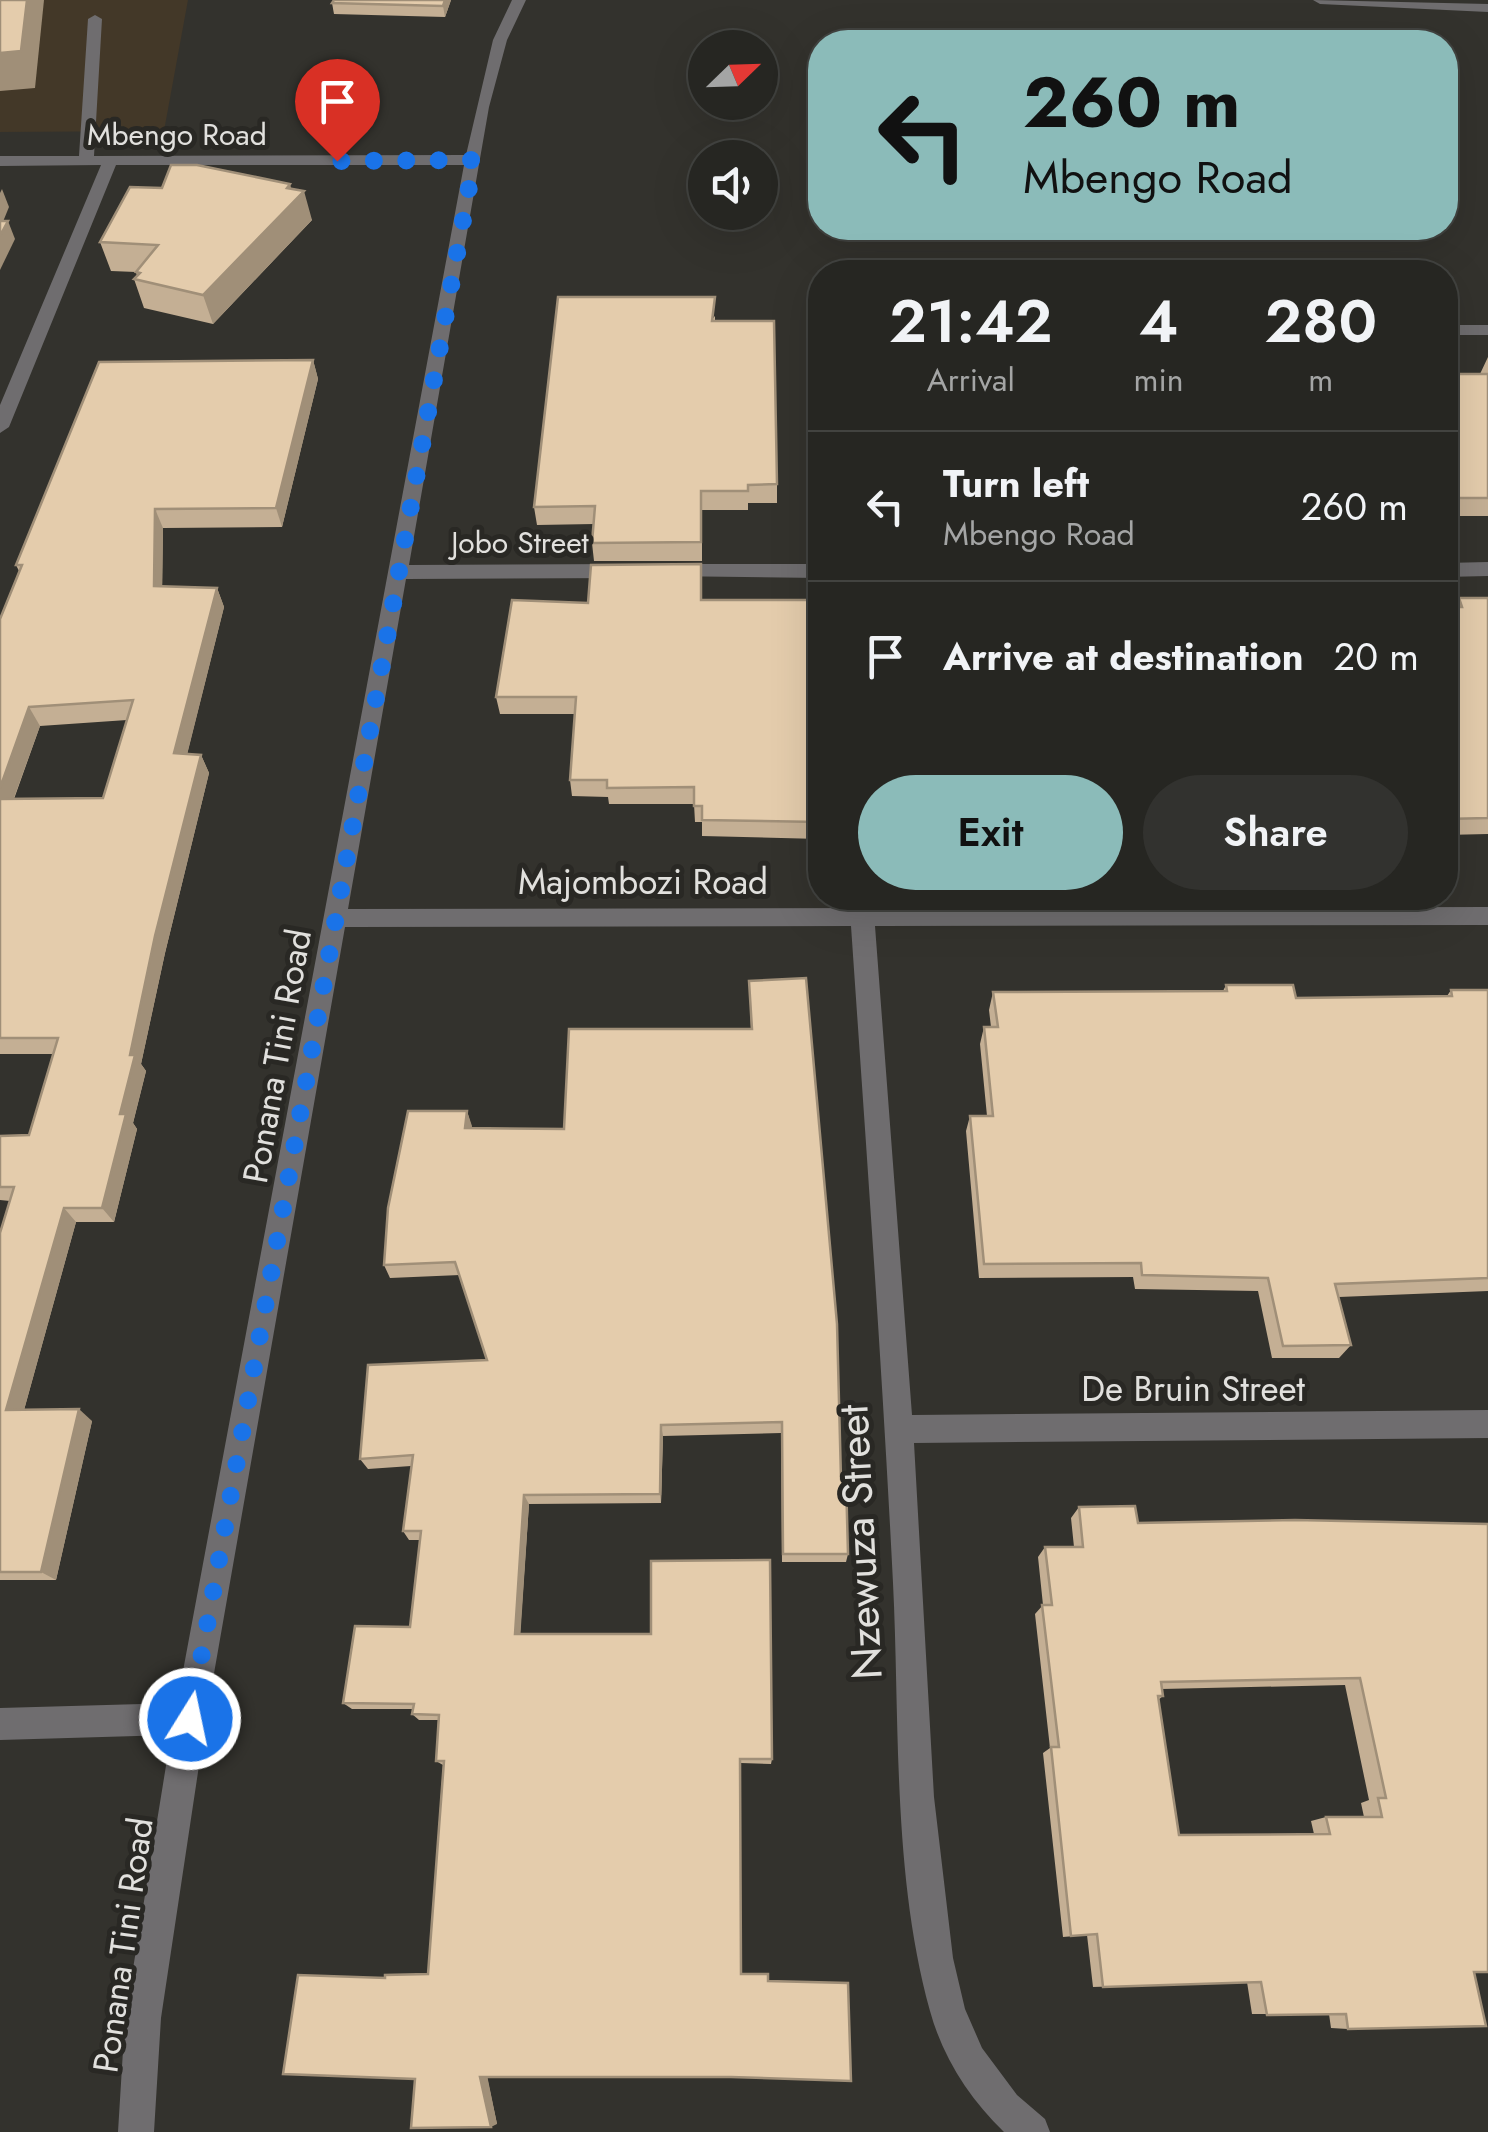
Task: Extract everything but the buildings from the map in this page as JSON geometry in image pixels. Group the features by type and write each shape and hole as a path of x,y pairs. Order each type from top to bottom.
{"street":[{"name":"Ponana Tini Road","path":"136,2132 144,2018 190,1719 474,160 500,40 518,0"},
{"path":"1320,0 1488,8"},
{"path":"86,162 95,19"},
{"name":"Mbengo Road","path":"0,160 474,160"},
{"path":"0,427 110,162"},
{"path":"1458,330 1488,330"},
{"path":"1458,570 1488,570"},
{"name":"Jobo Street","path":"400,572 808,571"},
{"name":"Nzewuza Street","path":"862,916 899,1428 928,1918 948,2014 972,2064 1006,2118 1032,2132"},
{"name":"Majombozi Road","path":"338,918 1488,916"},
{"name":"De Bruin Street","path":"899,1428 1488,1424"},
{"path":"0,1724 190,1719"}],"shaded area":[{"path":"0,0 188,0 164,131 0,132"}],"route":[{"path":"190,1719 474,160 337,161"}]}
